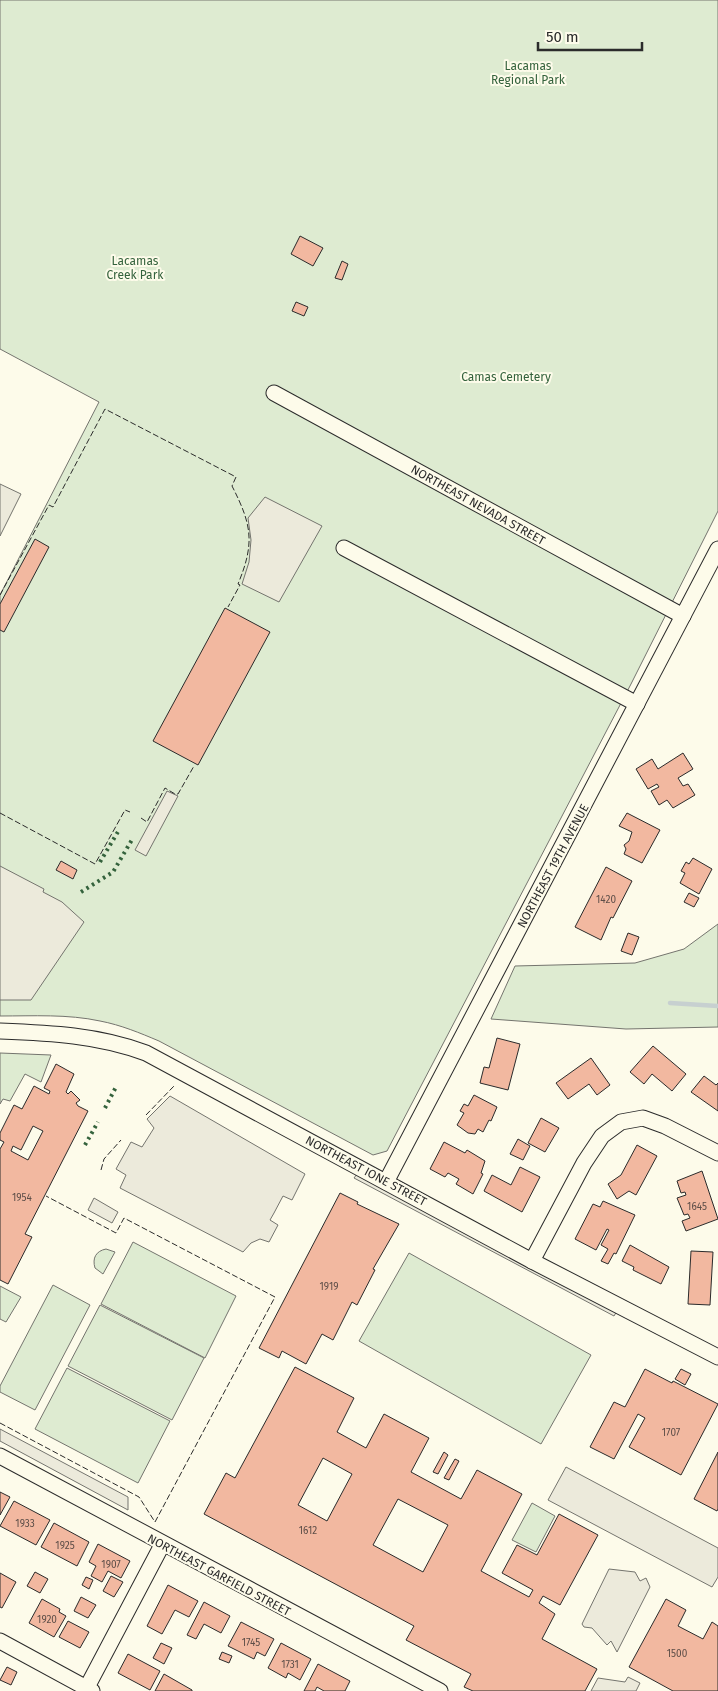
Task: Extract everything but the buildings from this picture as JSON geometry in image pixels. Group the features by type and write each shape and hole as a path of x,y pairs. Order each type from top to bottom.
{"street":[{"name":"NORTHEAST NEVADA STREET","path":"274,393 683,616"},
{"path":"344,548 637,704"},
{"name":"NORTHEAST 19TH AVENUE","path":"386,1182 718,549"},
{"name":"NORTHEAST IONE STREET","path":"0,1031 88,1036 118,1042 146,1053 532,1261 718,1357"},
{"path":"532,1261 584,1163 602,1136 621,1122 644,1118 666,1126 718,1153"},
{"name":"NORTHEAST GARFIELD STREET","path":"0,1456 162,1545 440,1691"},
{"path":"0,1641 88,1690 162,1545"}],"green space":[{"path":"0,0 718,0 718,511 631,684 387,1151 373,1155 159,1041 130,1030 108,1023 76,1017 0,1016 0,595 99,402 0,349"},
{"path":"718,924 718,1027 626,1029 491,1019 515,966 635,963 684,949"},
{"path":"0,1053 51,1055 41,1082 25,1074 10,1101 3,1099 0,1104"},
{"path":"133,1242 236,1296 205,1358 101,1304"},
{"path":"106,1249 115,1252 103,1274 95,1268 94,1261 97,1253"},
{"path":"409,1253 591,1355 541,1444 359,1341"},
{"path":"53,1285 90,1305 35,1410 0,1392 0,1386"},
{"path":"0,1286 21,1297 6,1322 0,1319"},
{"path":"100,1305 204,1358 172,1420 68,1366"},
{"path":"67,1368 170,1421 138,1483 35,1429"},
{"path":"532,1503 555,1516 536,1552 512,1540"}],"shaded area":[{"path":"0,484 21,494 0,536"},
{"path":"265,497 322,526 279,602 242,584 249,562 251,540 248,518"},
{"path":"167,791 178,796 146,856 135,850"},
{"path":"0,866 44,889 43,892 62,902 84,922 31,1000 0,1000"},
{"path":"170,1096 305,1174 292,1200 283,1196 270,1220 278,1225 269,1242 260,1239 251,1243 243,1252 120,1188 126,1175 116,1169 131,1142 142,1147 154,1128 147,1119"},
{"path":"357,1174 617,1311 614,1316 354,1178"},
{"path":"94,1198 118,1212 112,1223 88,1210"},
{"path":"0,1429 128,1497 128,1510 0,1441"},
{"path":"566,1467 718,1548 718,1577 712,1587 548,1500"},
{"path":"609,1569 635,1572 640,1581 646,1578 650,1587 617,1652 611,1641 607,1645 592,1628 584,1627 582,1624"},
{"path":"628,1677 640,1683 636,1691 591,1691 598,1678 625,1682"}],"waterway":[{"path":"670,1003 718,1006"}],"hedge":[{"path":"100,862 119,830"},
{"path":"81,892 113,872 133,838"},
{"path":"105,1108 117,1085"},
{"path":"85,1145 98,1122"}],"fence":[{"path":"0,595 49,505 53,507 105,409 236,477 232,486 244,512 249,534 249,545 238,584 240,585 228,607"},
{"path":"141,818 147,822 165,788 178,794 194,766"},
{"path":"0,813 95,864 125,810 130,812"},
{"path":"146,1115 174,1086"},
{"path":"101,1170 104,1159 121,1140"},
{"path":"0,1423 139,1497 155,1522 275,1297 124,1218 116,1233 46,1196"}],"park label":[{"name":"Lacamas Regional Park","path":"528,73"},
{"name":"Lacamas Creek Park","path":"135,268"},
{"name":"Camas Cemetery","path":"506,377"}]}
